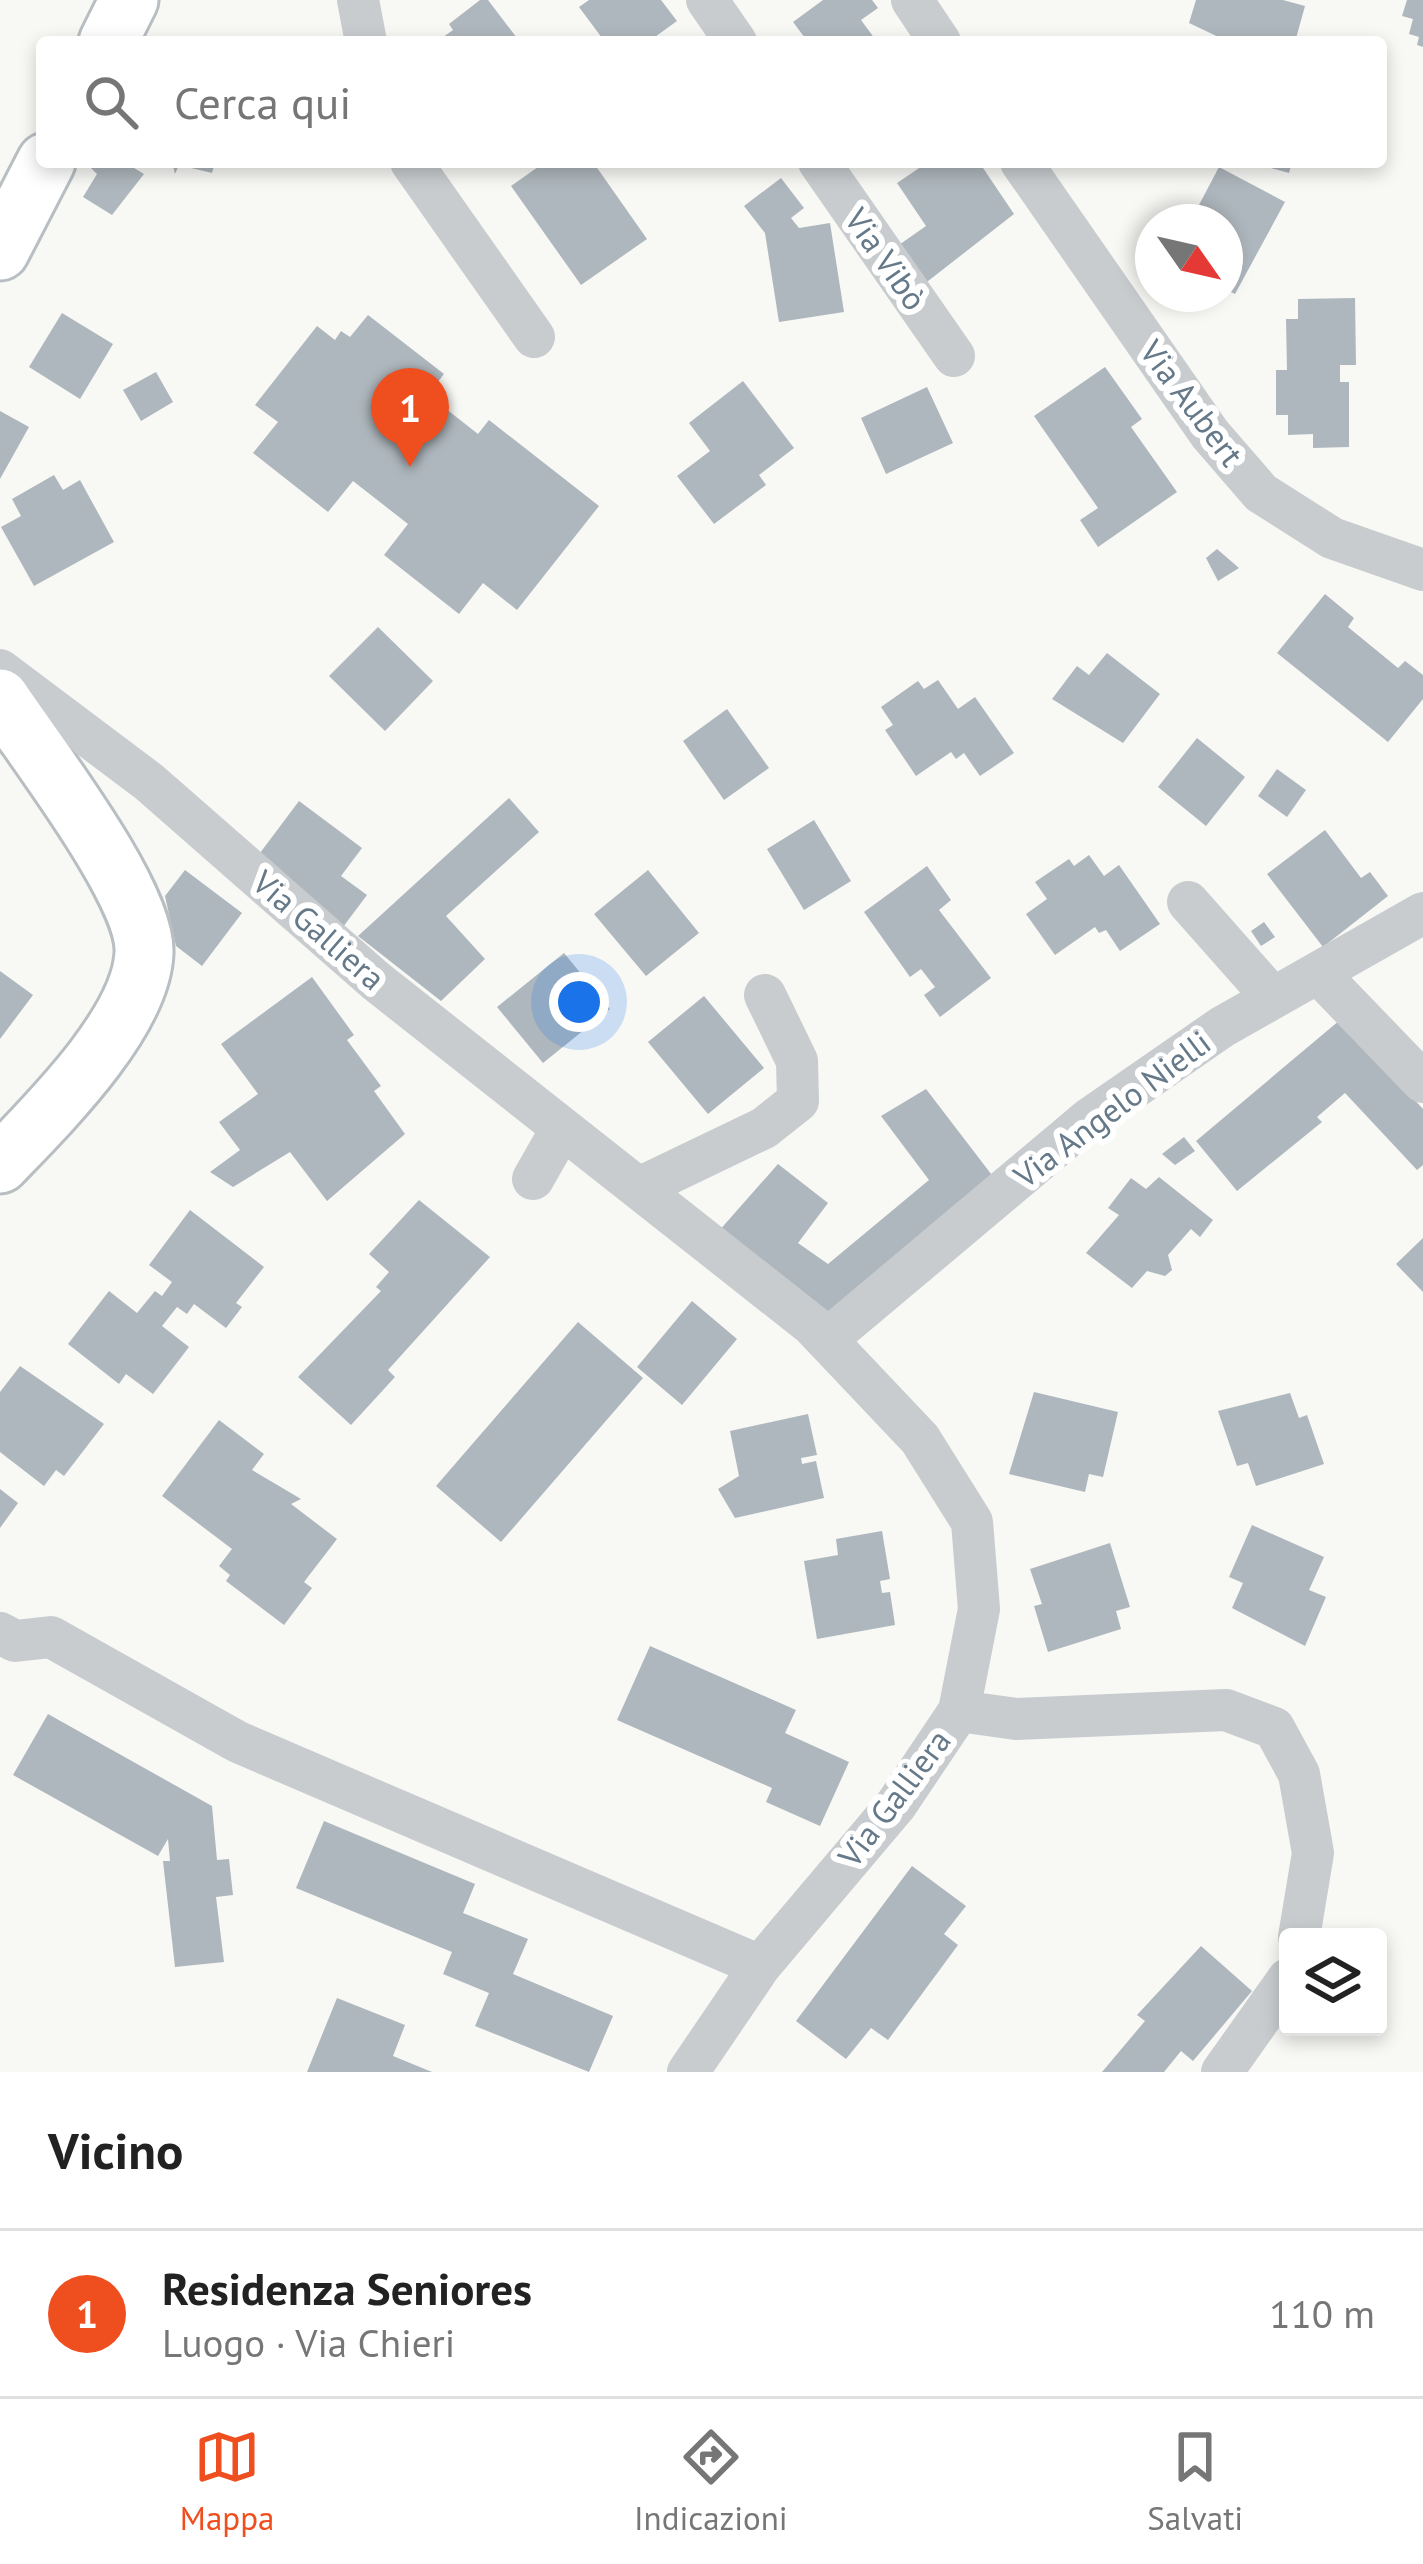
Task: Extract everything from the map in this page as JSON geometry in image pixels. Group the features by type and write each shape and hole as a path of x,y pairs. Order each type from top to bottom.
{"street":[{"path":"111,36 129,0"},
{"path":"358,0 365,36"},
{"path":"707,0 732,36"},
{"path":"912,0 936,36"},
{"path":"0,251 43,168"},
{"path":"415,168 534,337"},
{"name":"Via Vibò","path":"823,168 954,356"},
{"name":"Via Aubert","path":"1025,168 1210,434 1261,493 1332,538 1423,570"},
{"name":"Via Galliera","path":"0,670 149,782 376,981 826,1340 920,1439 972,1522 979,1609 958,1711 896,1804 760,1966 688,2072"},
{"path":"0,698 127,890 145,952 124,1017 0,1164"},
{"path":"1189,902 1273,998"},
{"name":"Via Angelo Nielli","path":"826,1340 1089,1119 1273,998 1423,913"},
{"path":"1318,973 1423,1082"},
{"path":"639,1188 764,1128 797,1101 797,1061 765,994"},
{"path":"533,1179 562,1128"},
{"path":"0,1633 14,1641 51,1637 238,1742 760,1966"},
{"path":"958,1711 1016,1719 1226,1710 1274,1728 1299,1774 1313,1853 1300,1928"},
{"path":"1222,2072 1279,1991"}],"building":[{"path":"480,0 488,0 515,36 444,36 453,30 449,24"},
{"path":"589,0 661,0 677,21 656,36 601,36 579,7"},
{"path":"823,0 872,0 878,8 861,20 873,36 804,36 793,22"},
{"path":"1196,0 1283,0 1305,6 1297,36 1216,36 1189,23"},
{"path":"1407,0 1423,0 1423,47 1417,45 1419,37 1409,34 1413,19 1402,16"},
{"path":"91,168 134,168 144,174 112,215 83,197 97,174"},
{"path":"536,168 597,168 647,239 581,285 511,186"},
{"path":"919,168 983,168 1014,214 923,285 896,247 926,226 897,183"},
{"path":"1218,168 1285,202 1243,279 1243,204 1199,204"},
{"path":"781,178 804,208 791,218 799,228 830,223 844,312 779,322 765,233 744,206"},
{"path":"1355,298 1356,365 1340,365 1340,382 1349,382 1349,447 1313,448 1313,434 1288,435 1288,415 1276,415 1276,370 1287,370 1286,319 1298,319 1298,299"},
{"path":"62,313 113,344 80,399 29,367"},
{"path":"368,315 444,374 414,412 422,419 436,401 478,434 489,420 599,506 517,610 483,583 459,614 384,555 408,524 353,481 328,512 253,453 278,422 255,405 317,326 335,340 341,331 350,337"},
{"path":"1105,367 1142,419 1131,427 1177,492 1098,547 1080,520 1098,508 1034,416"},
{"path":"156,372 173,402 141,421 123,390"},
{"path":"743,381 794,448 759,475 766,485 714,524 677,476 710,451 689,423"},
{"path":"927,387 953,443 886,474 861,418"},
{"path":"0,411 29,427 0,479"},
{"path":"54,475 63,490 80,480 114,542 34,586 1,527 21,516 12,499"},
{"path":"1217,549 1239,568 1218,581 1206,558"},
{"path":"1325,594 1354,618 1348,627 1398,668 1405,661 1423,675 1423,699 1388,742 1277,653"},
{"path":"378,627 433,681 385,731 329,676"},
{"path":"1107,653 1160,694 1123,743 1052,699 1077,666 1089,675"},
{"path":"938,680 958,709 975,697 1014,753 980,776 964,753 956,759 951,752 916,776 885,730 893,725 881,707 918,681 924,689"},
{"path":"727,709 769,768 724,800 683,741"},
{"path":"1197,738 1245,777 1206,826 1158,787"},
{"path":"1277,769 1306,790 1287,817 1258,796"},
{"path":"509,798 539,832 446,916 485,959 441,1001 358,936"},
{"path":"299,801 362,848 341,876 367,895 343,927 254,861"},
{"path":"814,820 851,881 804,910 767,849"},
{"path":"1325,830 1361,878 1370,872 1388,896 1323,947 1267,874"},
{"path":"1089,855 1104,876 1119,865 1160,924 1120,951 1106,930 1099,933 1095,927 1055,955 1026,914 1047,899 1035,882 1069,859 1074,866"},
{"path":"927,866 951,900 939,910 991,978 940,1017 924,995 935,987 921,969 910,977 864,912"},
{"path":"185,870 242,913 202,966 176,946 165,896"},
{"path":"648,870 699,933 646,976 594,914"},
{"path":"1264,922 1275,937 1261,946 1251,931"},
{"path":"564,953 610,1009 543,1063 497,1007"},
{"path":"0,971 33,995 0,1039"},
{"path":"312,977 354,1035 347,1040 381,1086 374,1091 405,1134 327,1201 290,1152 233,1187 210,1172 240,1150 219,1122 258,1094 221,1044"},
{"path":"704,996 764,1068 708,1114 648,1042"},
{"path":"1340,1020 1423,1109 1423,1165 1417,1170 1345,1093 1317,1117 1322,1122 1237,1191 1196,1141"},
{"path":"926,1089 998,1183 828,1323 718,1232 778,1164 828,1203 798,1243 828,1264 929,1180 881,1116"},
{"path":"1184,1137 1195,1151 1175,1165 1162,1154"},
{"path":"1159,1177 1213,1220 1200,1237 1191,1229 1168,1255 1172,1270 1165,1276 1147,1271 1132,1288 1086,1253 1119,1215 1108,1208 1131,1178 1146,1189"},
{"path":"419,1200 490,1257 388,1370 395,1377 351,1425 298,1377 381,1291 376,1287 389,1272 369,1254"},
{"path":"190,1210 264,1267 236,1303 242,1307 226,1328 194,1304 187,1314 177,1307 162,1326 189,1347 153,1394 126,1374 119,1384 68,1344 109,1291 137,1313 155,1291 162,1296 172,1282 149,1265"},
{"path":"1423,1238 1423,1292 1396,1264"},
{"path":"692,1301 737,1339 682,1405 637,1367"},
{"path":"578,1322 643,1378 501,1542 436,1486"},
{"path":"20,1366 104,1424 64,1476 56,1470 44,1486 0,1452 0,1392"},
{"path":"1034,1392 1118,1412 1103,1477 1089,1474 1085,1492 1009,1474"},
{"path":"1290,1393 1299,1418 1307,1415 1324,1464 1256,1486 1248,1463 1237,1466 1218,1411"},
{"path":"808,1414 817,1455 801,1458 802,1464 816,1461 824,1498 735,1518 718,1489 739,1476 730,1431"},
{"path":"219,1420 264,1454 252,1470 301,1499 291,1504 337,1539 304,1582 312,1588 284,1625 226,1581 230,1575 219,1566 232,1549 162,1496"},
{"path":"0,1489 18,1503 0,1528"},
{"path":"1252,1525 1324,1557 1309,1590 1326,1597 1305,1646 1232,1608 1243,1583 1229,1577"},
{"path":"882,1531 890,1579 880,1581 882,1593 890,1592 895,1625 817,1639 804,1561 838,1555 836,1539"},
{"path":"1110,1543 1130,1607 1116,1611 1121,1629 1048,1652 1034,1606 1042,1604 1030,1569"},
{"path":"650,1646 796,1710 785,1733 849,1762 820,1826 766,1802 772,1788 617,1720"},
{"path":"48,1714 212,1806 217,1860 229,1859 233,1895 216,1897 224,1962 175,1967 163,1861 170,1861 168,1839 158,1856 13,1775"},
{"path":"324,1821 475,1884 463,1913 528,1939 513,1974 613,2016 589,2072 475,2026 489,1993 443,1974 452,1952 296,1888"},
{"path":"912,1866 966,1906 944,1934 958,1945 888,2040 871,2028 846,2059 796,2021"},
{"path":"1201,1946 1252,1991 1193,2061 1181,2051 1164,2072 1102,2072 1145,2021 1137,2015"},
{"path":"337,1998 405,2025 393,2056 432,2072 307,2072"}],"place":[{"name":"Residenza Seniores","path":"410,467"}]}
